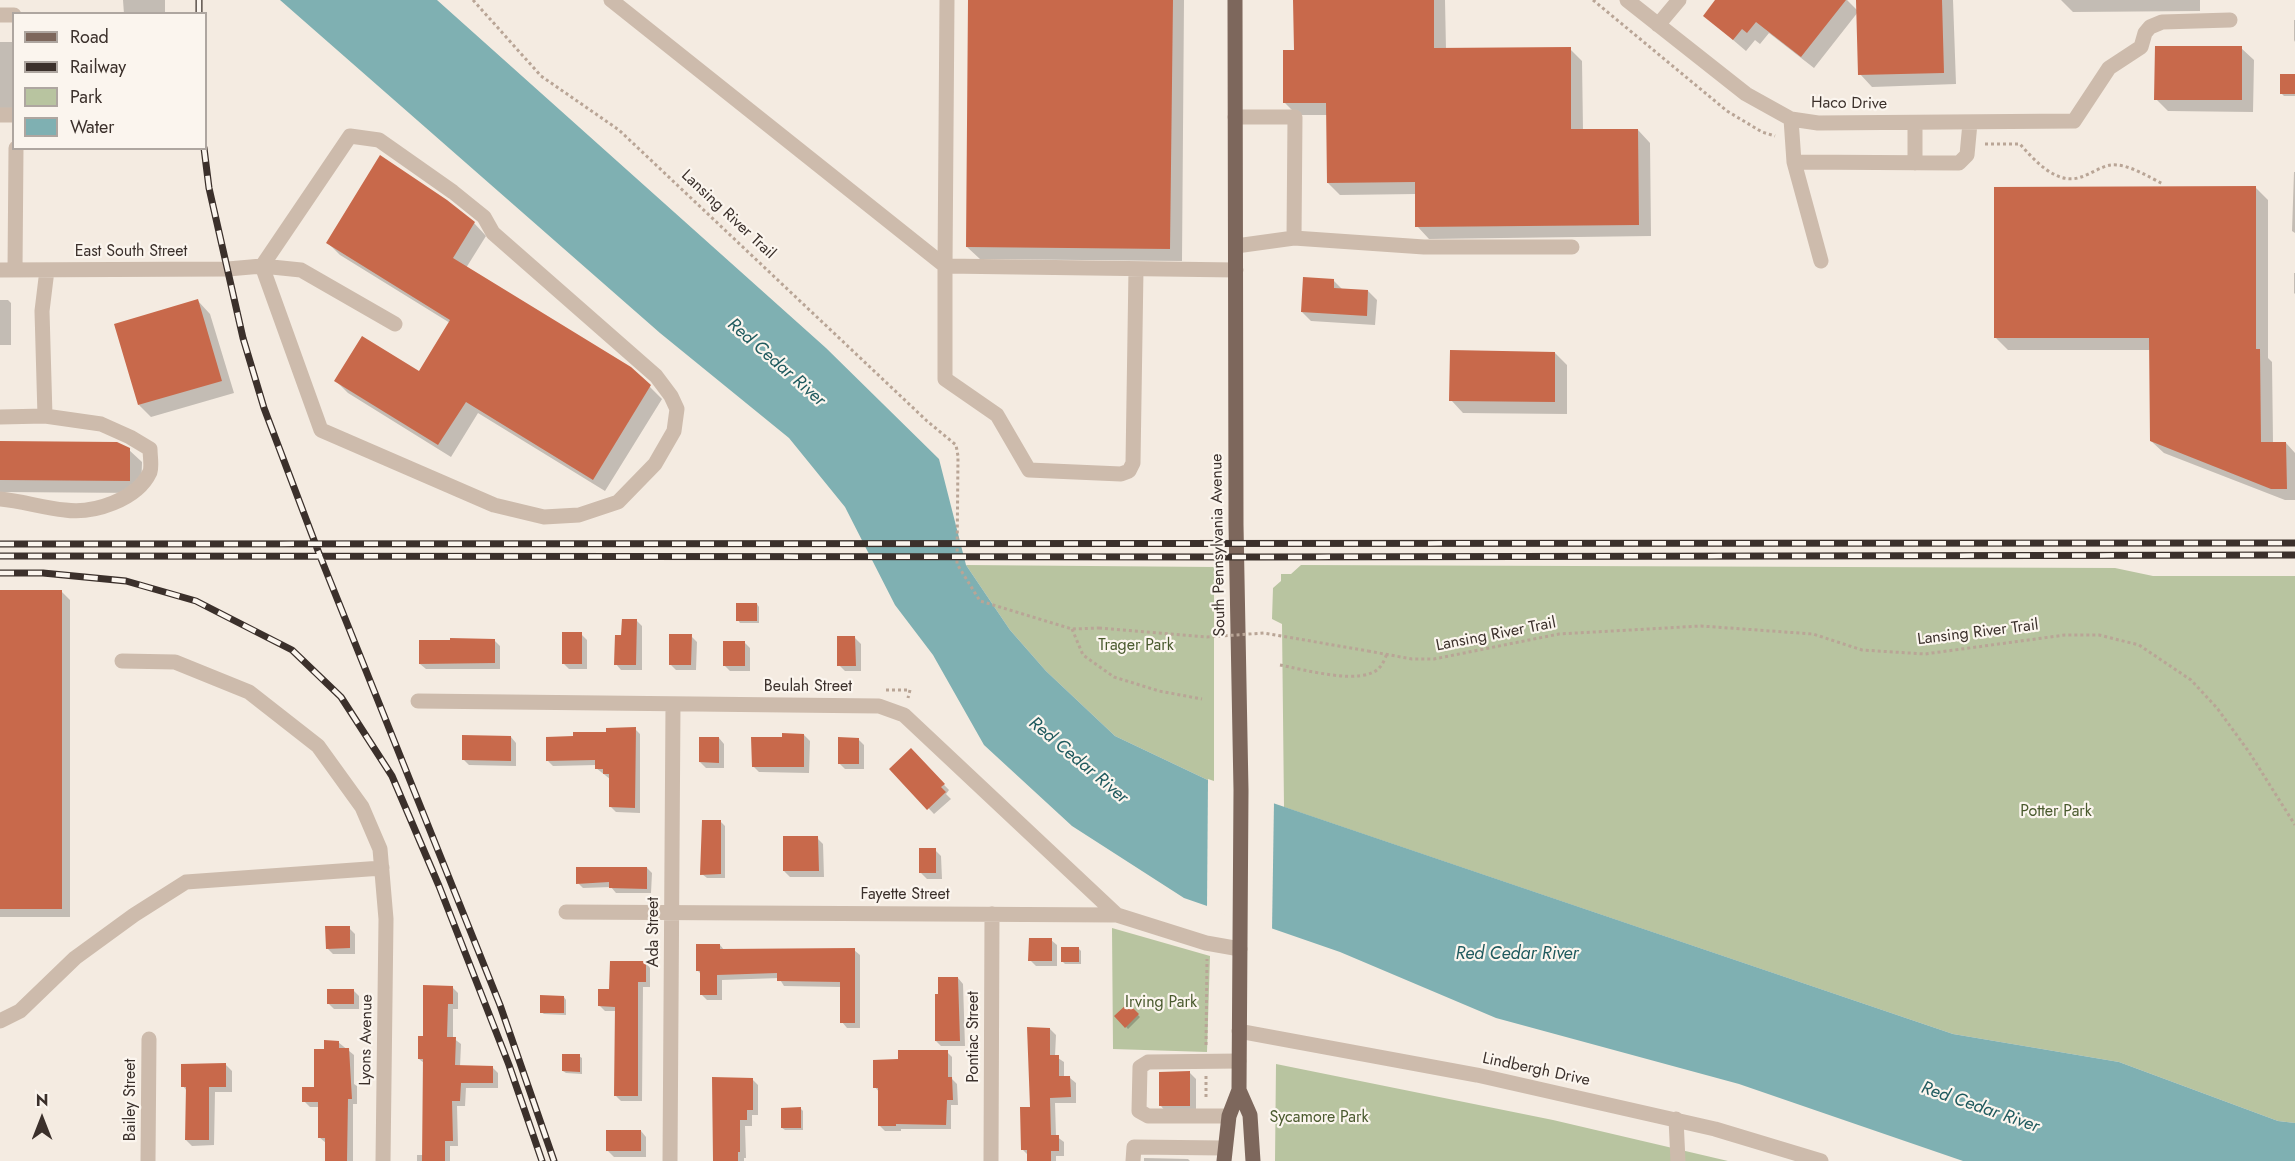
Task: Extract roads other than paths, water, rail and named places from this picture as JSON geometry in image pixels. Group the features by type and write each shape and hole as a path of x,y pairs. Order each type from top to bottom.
{"main road":[{"name":"South Pennsylvania Avenue","path":"1224,1155 1229,1116 1239,1090 1241,790 1236,525 1234,0"},
{"name":"South Pennsylvania Avenue","path":"1239,1090 1250,1115 1253,1161"}],"street":[{"path":"611,0 945,266 1236,270"},
{"path":"947,0 945,379 997,415 1029,470 1121,474 1129,471 1133,463 1136,269"},
{"name":"Haco Drive","path":"1627,0 1746,94 1791,119 1818,123 2074,121 2109,68 2141,47 2145,33 2150,27 2162,22 2230,20"},
{"path":"1658,25 1679,0"},
{"path":"1235,117 1295,117 1294,238"},
{"path":"1791,119 1794,162 1821,261"},
{"path":"1915,123 1915,163"},
{"path":"1794,162 1959,163 1968,155 1970,123"},
{"path":"350,136 379,140 453,192 484,217 493,233 656,376 671,396 677,409 674,431 655,464 618,502 579,515 544,517 494,505 321,430 262,266 350,136"},
{"path":"8,270 16,150"},
{"path":"1236,246 1294,238 1424,247 1572,247"},
{"name":"East South Street","path":"8,270 228,269 262,266 301,270 395,324"},
{"path":"45,416 42,311 47,270"},
{"path":"0,417 45,416 101,424 150,449 151,471 137,489 110,506 66,511 23,501 0,499"},
{"name":"Lyons Avenue","path":"122,661 175,662 249,692 318,746 362,807 381,849 386,919 383,1161"},
{"name":"Beulah Street","path":"418,701 879,706 891,709 904,715 1117,915"},
{"name":"Ada Street","path":"670,1161 673,704"},
{"path":"0,1021 20,1011 75,958 134,915 186,882 382,868"},
{"name":"Fayette Street","path":"566,912 1117,915 1206,943 1240,949"},
{"name":"Pontiac Street","path":"991,1161 992,914"},
{"name":"Lindbergh Drive","path":"1239,1031 1477,1075 1676,1119 1821,1161"},
{"name":"Bailey Street","path":"148,1161 149,1039"},
{"path":"1229,1116 1148,1116 1139,1111 1140,1067 1148,1062 1239,1061"},
{"path":"1676,1119 1678,1161"},
{"path":"1133,1161 1134,1147 1224,1155"}],"water":[{"name":"Red Cedar River","path":"280,0 437,0 826,348 939,459 966,565 1010,630 1046,671 1115,736 1214,783 1953,1034 2119,1062 2278,1121 2295,1123 2295,1161 1963,1161 1739,1084 1496,1018 1340,952 1184,898 1072,826 984,745 933,655 895,605 845,507 789,438 660,333"}],"railway":[{"path":"199,0 199,12"},
{"path":"204,150 209,188 243,338 264,408 320,556 500,1005 554,1161"},
{"path":"0,544 2295,543"},
{"path":"0,556 2295,555"},
{"path":"0,573 43,573 126,581 196,601 292,650 341,697 392,776 439,886 509,1065 542,1161"}],"park label":[{"name":"Trager Park","path":"1136,646"},
{"name":"Potter Park","path":"2056,812"},
{"name":"Irving Park","path":"1161,1003"},
{"name":"Sycamore Park","path":"1319,1118"}]}
